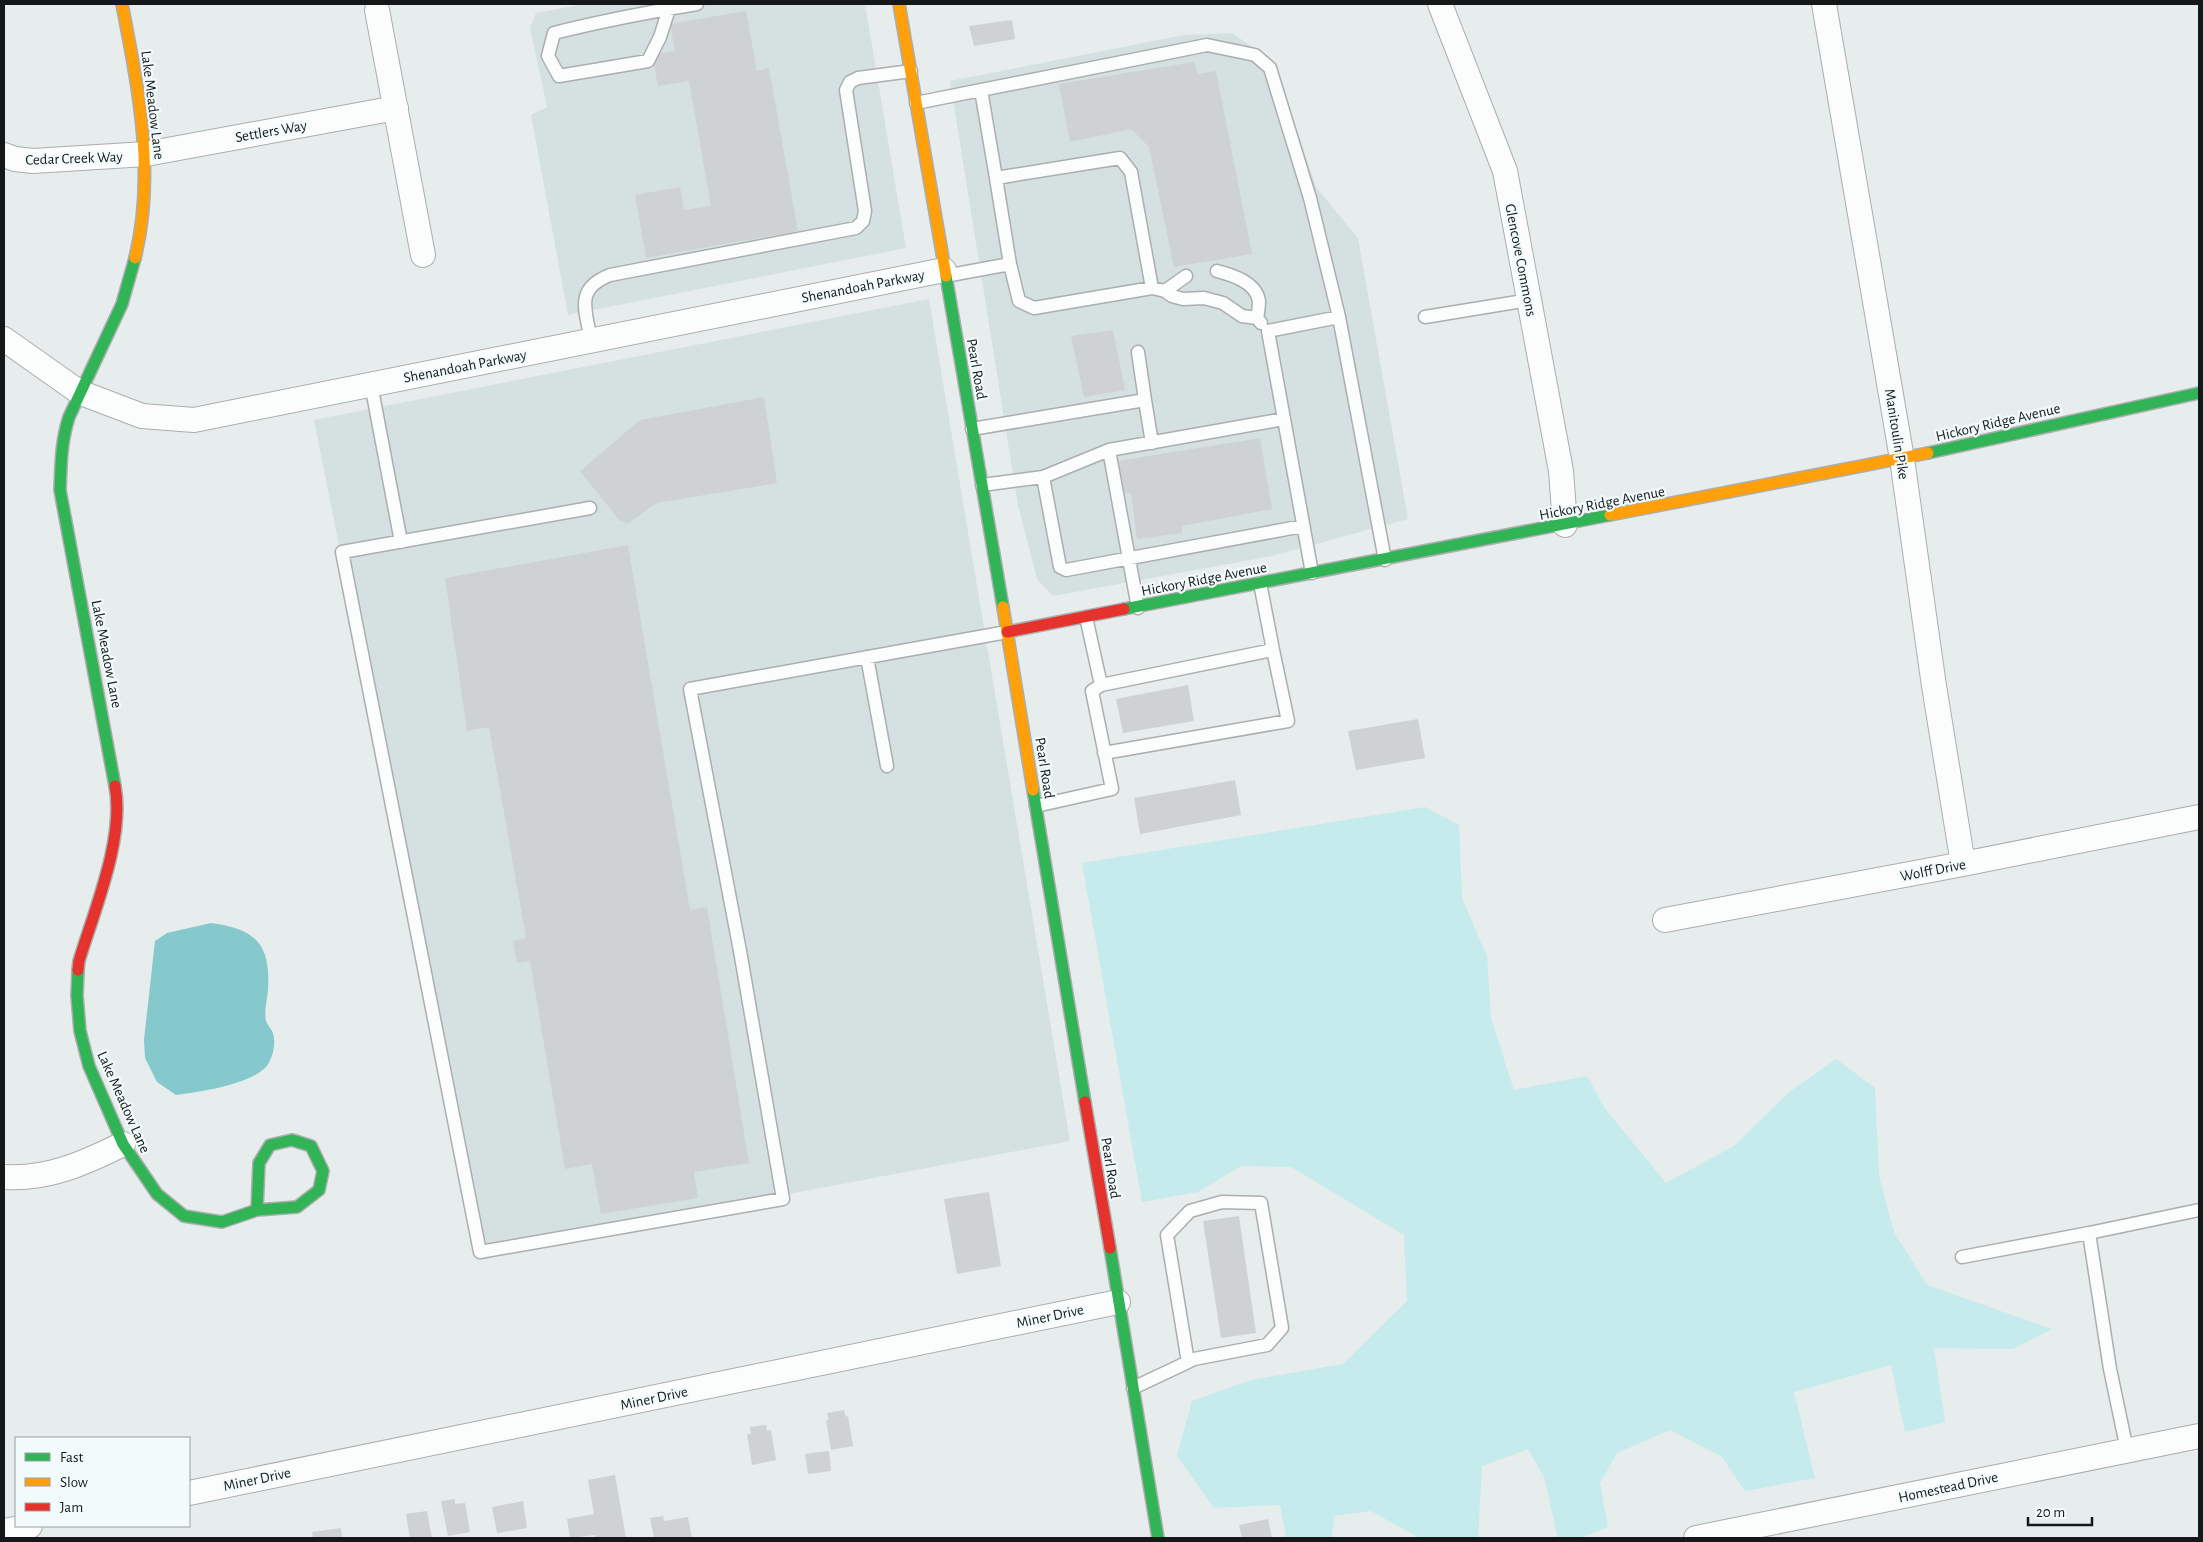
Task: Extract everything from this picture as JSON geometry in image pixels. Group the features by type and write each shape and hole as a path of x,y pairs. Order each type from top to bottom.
{"street":[{"name":"Lake Meadow Lane","path":"122,4 139,93 146,154 145,195 140,237 129,285 115,324 79,392 63,438 60,490 118,802 114,844 79,961 77,996 80,1031 89,1066 123,1144 157,1194 184,1216 222,1222 257,1210 297,1207 319,1190 323,1171 311,1146 292,1140 270,1145 260,1163 257,1210"},
{"name":"Pearl Road","path":"899,4 1008,632 1158,1538"},
{"name":"Glencove Commons","path":"1440,4 1504,170 1561,471 1565,525"},
{"name":"Manitoulin Pike","path":"1824,4 1902,459 1934,686 1963,864"},
{"path":"377,10 423,255"},
{"name":"Settlers Way","path":"146,154 396,108"},
{"name":"Cedar Creek Way","path":"4,155 15,159 33,161 146,154"},
{"name":"Shenandoah Parkway","path":"4,339 79,392 142,416 194,420 945,273"},
{"name":"Hickory Ridge Avenue","path":"1008,632 1902,459 2199,393"},
{"name":"Wolff Drive","path":"1665,920 2199,817"},
{"path":"4,1177 17,1178 51,1174 90,1160 123,1144"},
{"name":"Miner Drive","path":"190,1493 1118,1302"},
{"name":"Homestead Drive","path":"1696,1538 2199,1436"},
{"path":"4,1531 25,1527"}],"lane":[{"path":"668,9 660,37 648,61 560,76 548,56 554,33 608,19 697,4"},
{"path":"916,102 1207,45 1255,55 1270,68 1310,198 1339,317 1385,560"},
{"path":"591,341 584,302 589,288 597,280 610,275 856,228 864,221 865,211 846,90 850,82 858,78 910,71"},
{"path":"981,90 1010,264 1020,300 1034,308 1158,289 1186,276"},
{"path":"996,178 1120,158 1131,172 1158,289"},
{"path":"945,273 1010,264"},
{"path":"1217,271 1236,276 1248,285 1259,300 1257,318"},
{"path":"1158,289 1172,296 1204,298 1223,303 1242,316 1257,318 1268,331 1312,573"},
{"path":"1424,317 1529,300"},
{"path":"1268,331 1339,317"},
{"path":"1138,352 1152,443"},
{"path":"372,384 401,542"},
{"path":"972,429 1145,400"},
{"path":"982,486 1043,477 1109,450 1284,419"},
{"path":"1109,450 1138,608"},
{"path":"1043,477 1060,567 1066,570 1304,526"},
{"path":"590,508 342,552 480,1252 783,1199 740,951 690,689 1008,632"},
{"path":"1104,753 1288,721 1260,583"},
{"path":"1086,617 1101,685"},
{"path":"1036,806 1112,789 1092,691 1101,685 1273,650"},
{"path":"867,657 888,766"},
{"path":"1133,1388 1188,1362 1267,1345 1282,1328 1261,1203 1222,1202 1190,1211 1167,1235 1188,1362"},
{"path":"1962,1257 2199,1210"},
{"path":"2088,1233 2110,1369 2127,1450"}],"shaded area":[{"path":"585,4 865,4 906,248 568,315 531,115 547,107 530,28 536,13"},
{"path":"1232,33 1274,62 1316,187 1358,238 1408,519 1272,556 1053,596 1037,579 1018,505 950,81 1184,35"},
{"path":"929,299 1070,1141 480,1252 314,420"},
{"path":"1425,807 1459,825 1462,898 1487,956 1491,1018 1514,1090 1587,1076 1606,1110 1666,1183 1734,1146 1788,1093 1836,1059 1875,1088 1879,1176 1894,1232 1927,1285 2052,1329 2013,1349 1934,1348 1945,1422 1905,1432 1891,1365 1794,1392 1815,1478 1745,1491 1722,1457 1670,1430 1617,1453 1600,1483 1608,1527 1579,1538 1558,1538 1544,1477 1528,1449 1482,1466 1478,1538 1419,1538 1371,1511 1334,1516 1332,1538 1286,1538 1280,1505 1214,1508 1177,1456 1192,1401 1251,1380 1343,1364 1407,1301 1404,1235 1291,1167 1241,1166 1198,1192 1142,1202 1082,863"}],"water":[{"path":"211,923 239,930 250,935 263,950 267,961 268,975 265,1018 272,1031 274,1050 266,1067 248,1079 223,1087 176,1095 157,1082 145,1058 144,1040 155,941 167,933"}],"building":[{"path":"746,11 757,71 769,68 798,231 646,258 635,195 680,187 684,210 711,206 689,81 658,86 652,55 675,51 670,24"},
{"path":"1012,20 1015,39 974,46 969,26"},
{"path":"1194,62 1198,74 1216,71 1252,254 1174,267 1149,147 1131,129 1070,142 1059,84"},
{"path":"1113,330 1125,390 1084,397 1071,336"},
{"path":"764,397 777,483 656,503 628,524 619,520 580,471 640,420"},
{"path":"1260,438 1272,509 1182,526 1182,533 1137,539 1131,493 1125,493 1118,461"},
{"path":"628,545 690,910 707,907 749,1163 694,1172 698,1198 601,1214 592,1164 565,1169 530,961 517,963 513,941 526,938 489,727 467,731 445,578"},
{"path":"1188,685 1194,721 1123,733 1116,699"},
{"path":"1418,719 1425,758 1356,770 1348,731"},
{"path":"1235,780 1241,815 1140,834 1134,798"},
{"path":"989,1192 1001,1266 957,1274 944,1199"},
{"path":"1239,1216 1256,1333 1221,1338 1203,1221"},
{"path":"844,1410 846,1417 848,1416 853,1446 831,1450 826,1420 829,1420 827,1413"},
{"path":"766,1425 767,1431 771,1430 776,1460 752,1465 747,1434 751,1434 750,1427"},
{"path":"829,1451 831,1471 808,1474 805,1454"},
{"path":"615,1475 626,1538 595,1538 595,1535 570,1538 567,1519 594,1514 588,1480"},
{"path":"455,1499 455,1504 465,1503 470,1532 448,1536 441,1501"},
{"path":"523,1501 527,1528 497,1533 492,1507"},
{"path":"427,1511 432,1538 410,1538 406,1514"},
{"path":"663,1516 664,1521 688,1517 692,1538 654,1538 650,1518"},
{"path":"1268,1519 1272,1538 1242,1538 1239,1525"},
{"path":"341,1528 342,1538 313,1538 312,1532"}],"traffic: fast":[{"path":"115,786 60,490 60,480 63,444 69,417 122,304 135,258"},
{"path":"946,276 1003,607"},
{"path":"1928,453 2199,393"},
{"path":"1124,609 1610,515"},
{"path":"1033,790 1085,1102"},
{"path":"78,970 77,996 80,1031 89,1066 123,1144 157,1194 184,1216 222,1222 257,1210 297,1207 319,1190 323,1171 311,1146 292,1140 270,1145 259,1163 257,1210"},
{"path":"1110,1248 1158,1538"}],"traffic: slow":[{"path":"122,4 139,99 144,163 144,195 135,258"},
{"path":"899,4 946,276"},
{"path":"1610,515 1928,453"},
{"path":"1003,607 1033,790"}],"traffic: jam":[{"path":"1007,632 1124,609"},
{"path":"78,970 79,961 100,897 112,851 116,828 117,806 115,786"},
{"path":"1085,1102 1110,1248"}]}
